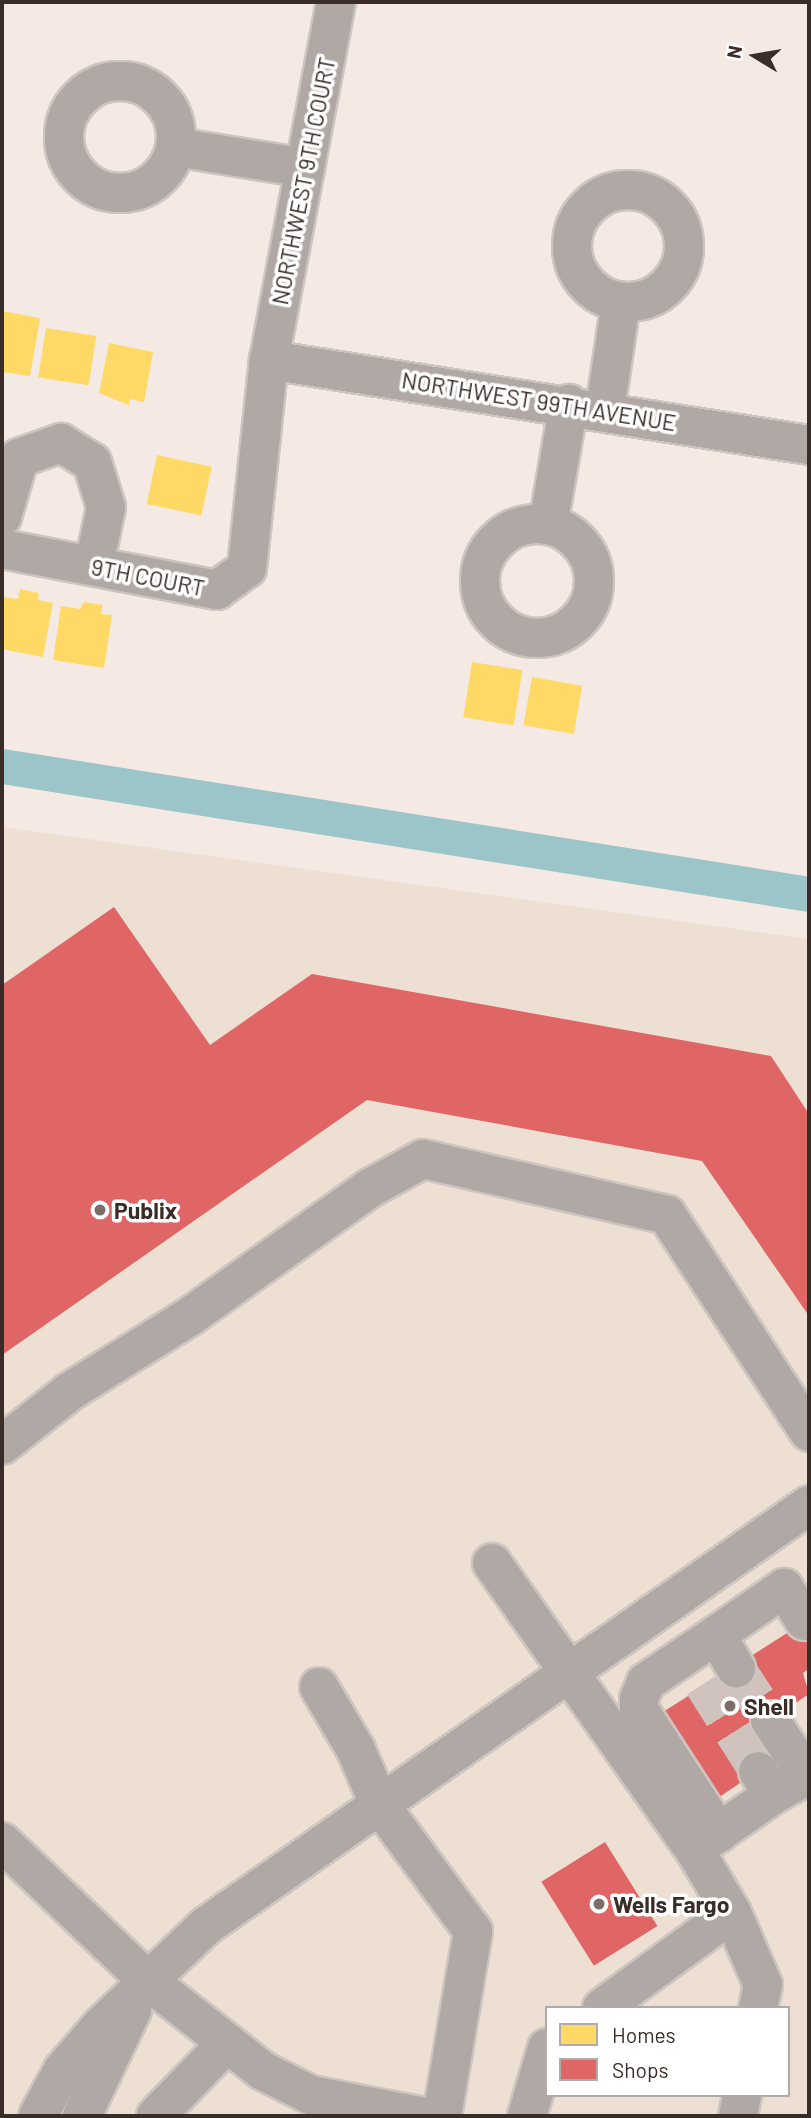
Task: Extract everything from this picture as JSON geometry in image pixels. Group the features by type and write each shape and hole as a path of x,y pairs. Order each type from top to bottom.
{"street":[{"name":"NORTHWEST 9TH COURT","path":"269,359 336,2"},
{"path":"175,146 305,168"},
{"path":"548,524 621,302"},
{"name":"NORTHWEST 99TH AVENUE","path":"269,359 587,407 809,445"},
{"name":"9TH COURT","path":"2,549 217,590 247,568 269,359"},
{"path":"2,517 19,458 61,443 92,462 106,507 94,566"},
{"path":"2,1445 69,1392 192,1315 370,1188 424,1159 667,1215 809,1432"},
{"path":"38,2116 63,2070 147,1980 206,1926 809,1505"},
{"path":"492,1563 569,1671 707,1841"},
{"path":"758,2006 763,1985 732,1913 707,1841 639,1710 646,1682 710,1661 784,1588 805,1621"},
{"path":"659,1610 710,1661"},
{"path":"319,1687 356,1750 379,1804 473,1931 442,2116"},
{"path":"707,1841 765,1783 808,1775 770,1720"},
{"path":"2,1842 147,1980 263,2071 311,2095 420,2116"},
{"path":"605,2006 732,1913"},
{"path":"82,2116 147,1980"},
{"path":"156,2116 227,2043"},
{"path":"527,2116 545,2055"},
{"path":"738,2116 742,2097"}],"shaded area":[{"path":"2,827 809,939 809,2116 2,2116"}],"building: Homes":[{"path":"2,311 40,318 30,376 2,372"},
{"path":"46,328 96,336 89,385 38,377"},
{"path":"109,343 153,352 144,402 130,399 129,405 99,393"},
{"path":"157,455 212,467 201,516 147,504"},
{"path":"20,589 39,593 38,600 53,603 43,657 2,649 3,597 18,599"},
{"path":"84,602 103,605 101,614 112,615 104,668 53,660 61,606 80,609"},
{"path":"472,662 522,670 514,725 463,717"},
{"path":"532,677 582,686 574,734 523,725"}],"building: Shops":[{"path":"114,907 210,1045 312,974 771,1056 809,1114 809,1316 702,1161 367,1100 2,1355 2,985"},
{"name":"Shell","path":"809,1619 809,1669 803,1673 809,1694 754,1731 774,1760 709,1804 652,1719"},
{"name":"Wells Fargo","path":"605,1842 657,1926 594,1966 541,1882"}],"waterway":[{"path":"2,766 809,894"}],"tunnel":[{"path":"736,1668 770,1720"},
{"path":"703,1684 758,1771"}],"place":[{"name":"Publix","path":"100,1210"},
{"name":"Shell","path":"730,1706"},
{"name":"Wells Fargo","path":"599,1904"}]}
